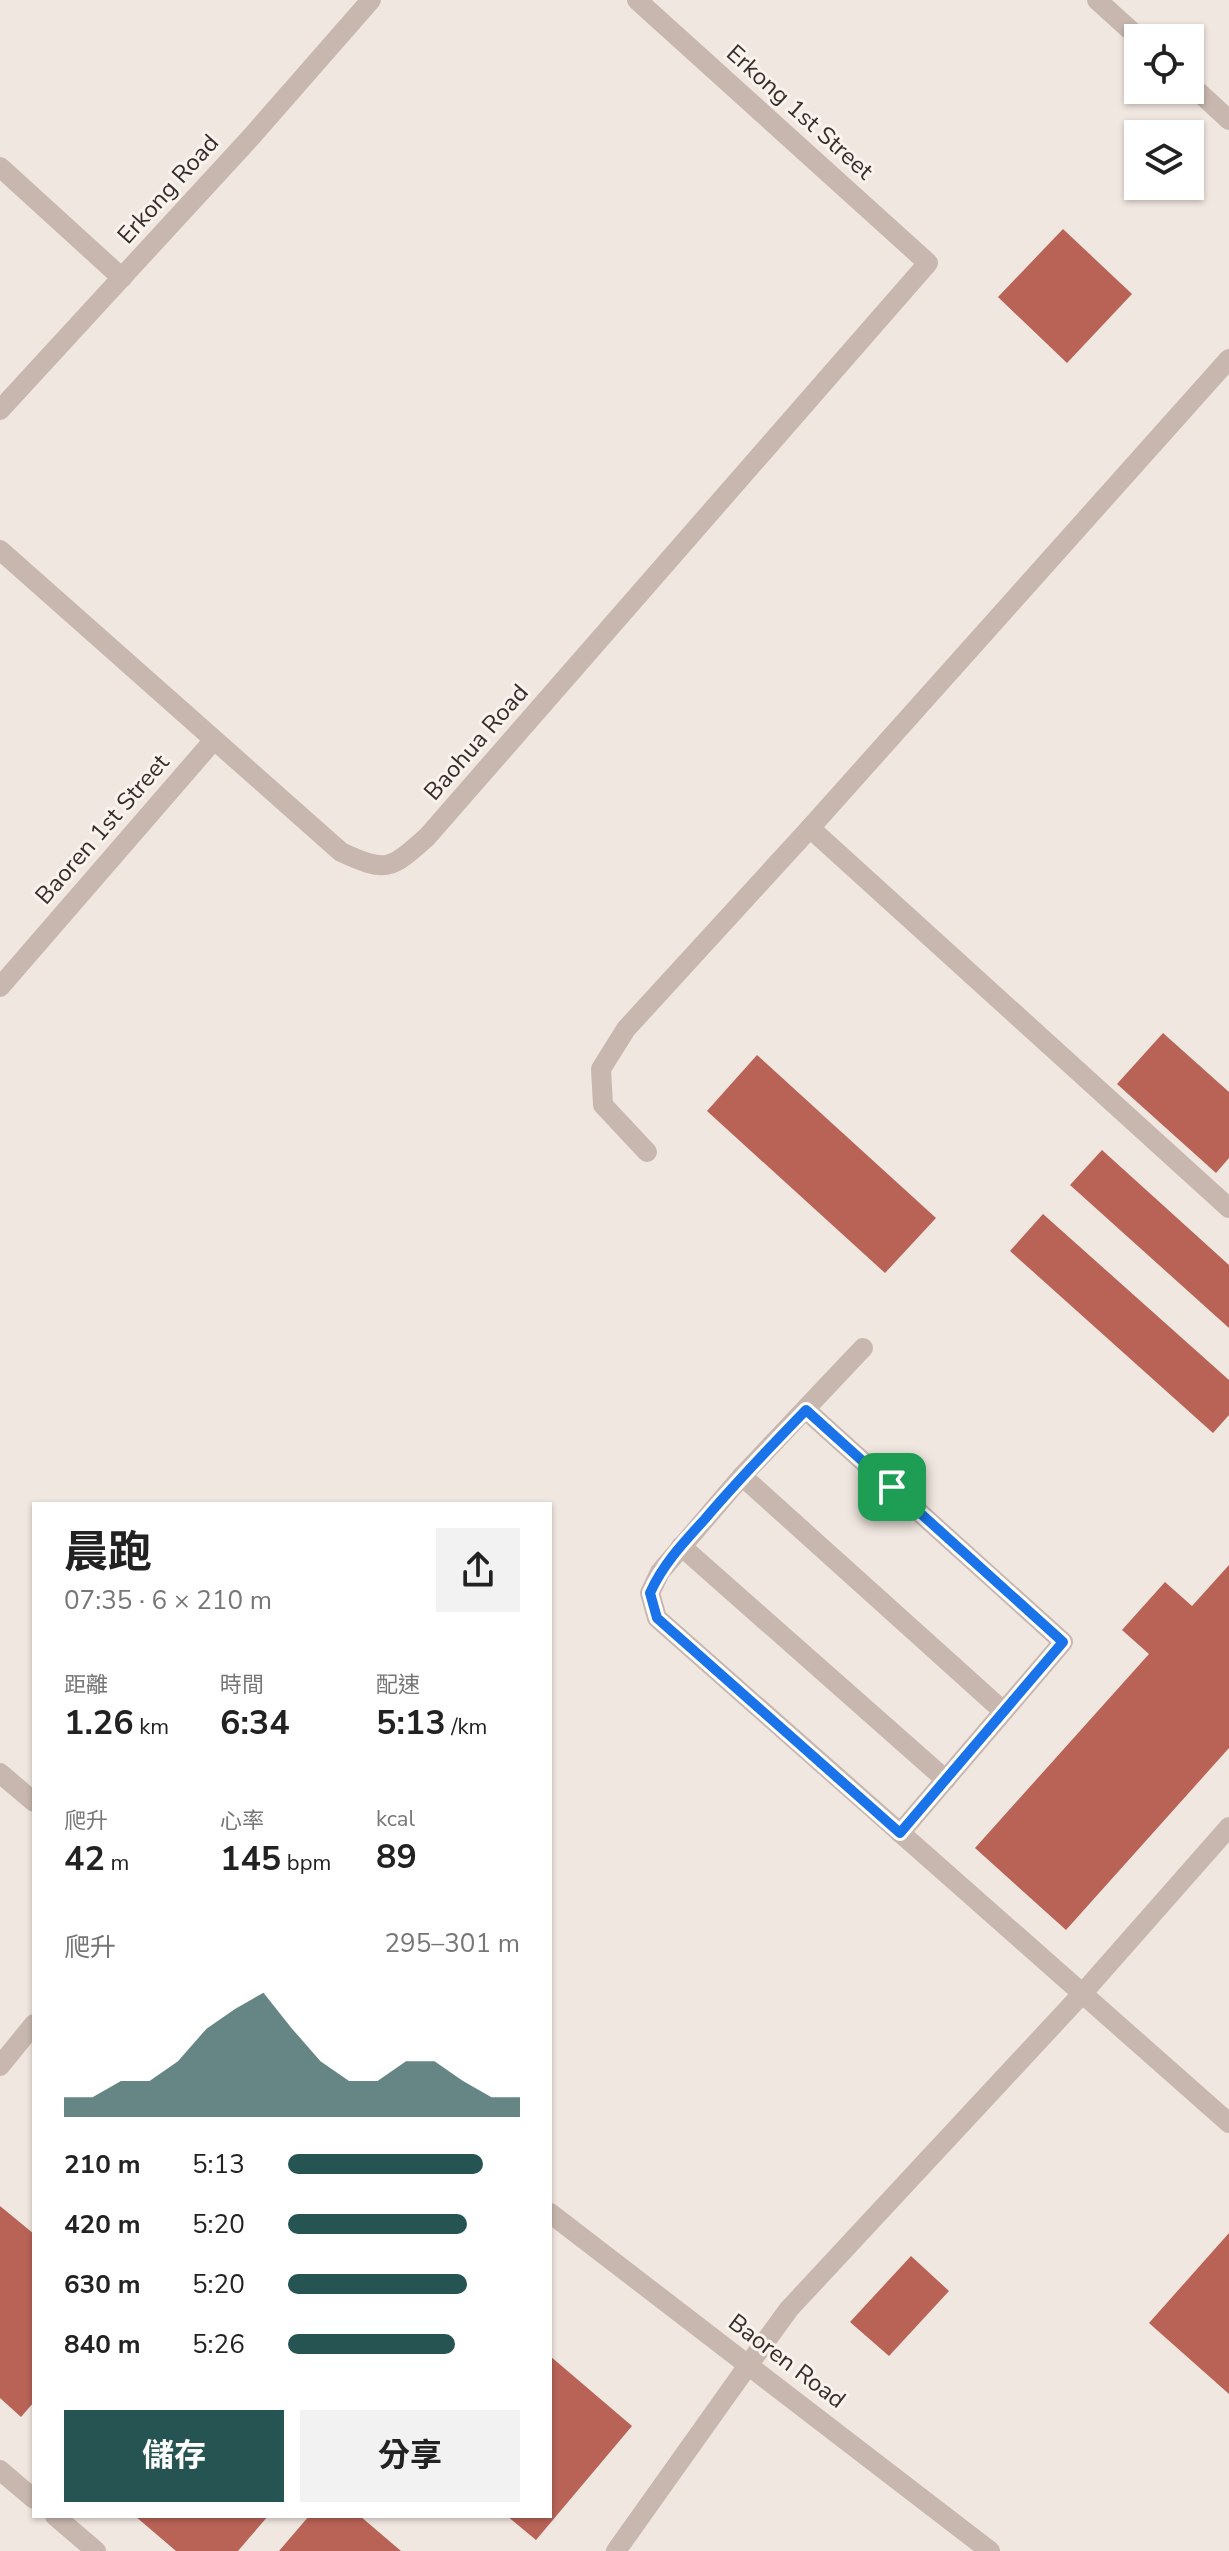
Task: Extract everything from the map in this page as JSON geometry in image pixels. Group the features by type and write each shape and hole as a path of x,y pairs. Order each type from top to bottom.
{"street":[{"name":"Erkong Road","path":"0,410 252,136 371,0"},
{"name":"Erkong 1st Street","path":"637,0 928,263"},
{"path":"1097,0 1124,24"},
{"path":"1204,97 1229,120"},
{"path":"0,167 122,278"},
{"name":"Baohua Road","path":"0,550 341,852 373,867 399,862 437,825 928,263"},
{"path":"647,1152 603,1105 601,1069 626,1029 1229,359"},
{"name":"Baoren 1st Street","path":"0,987 213,741"},
{"path":"810,828 1229,1208"},
{"path":"863,1348 742,1476 660,1572 650,1593 657,1618 1229,2123"},
{"path":"806,1410 1063,1642 900,1833"},
{"path":"742,1476 1003,1711"},
{"path":"681,1546 946,1780"},
{"path":"0,1773 32,1800"},
{"path":"616,2551 789,2309 1082,1994 1229,1827"},
{"path":"0,2066 32,2026"},
{"name":"Baoren Road","path":"552,2215 990,2551"},
{"path":"0,2470 32,2497"},
{"path":"57,2518 96,2551"}],"building":[{"path":"1063,229 1132,294 1067,363 998,297"},
{"path":"1163,1033 1229,1092 1229,1158 1216,1173 1117,1084"},
{"path":"757,1055 936,1218 885,1273 707,1111"},
{"path":"1102,1150 1229,1265 1229,1328 1070,1185"},
{"path":"1043,1214 1229,1380 1229,1415 1213,1433 1010,1251"},
{"path":"1229,1565 1229,1748 1066,1930 975,1848 1149,1654 1122,1630 1165,1582 1192,1606"},
{"path":"0,2206 32,2232 32,2404 21,2417 0,2398"},
{"path":"1229,2233 1229,2394 1149,2323"},
{"path":"911,2256 949,2291 889,2356 850,2322"},
{"path":"552,2358 632,2426 536,2540 509,2518 552,2518"},
{"path":"137,2518 266,2518 238,2551 176,2551"},
{"path":"307,2518 362,2518 401,2551 279,2551"}],"route":[{"path":"806,1410 892,1487 1063,1642 900,1833 657,1618 650,1593 660,1572 681,1546 742,1476 806,1410"}]}
